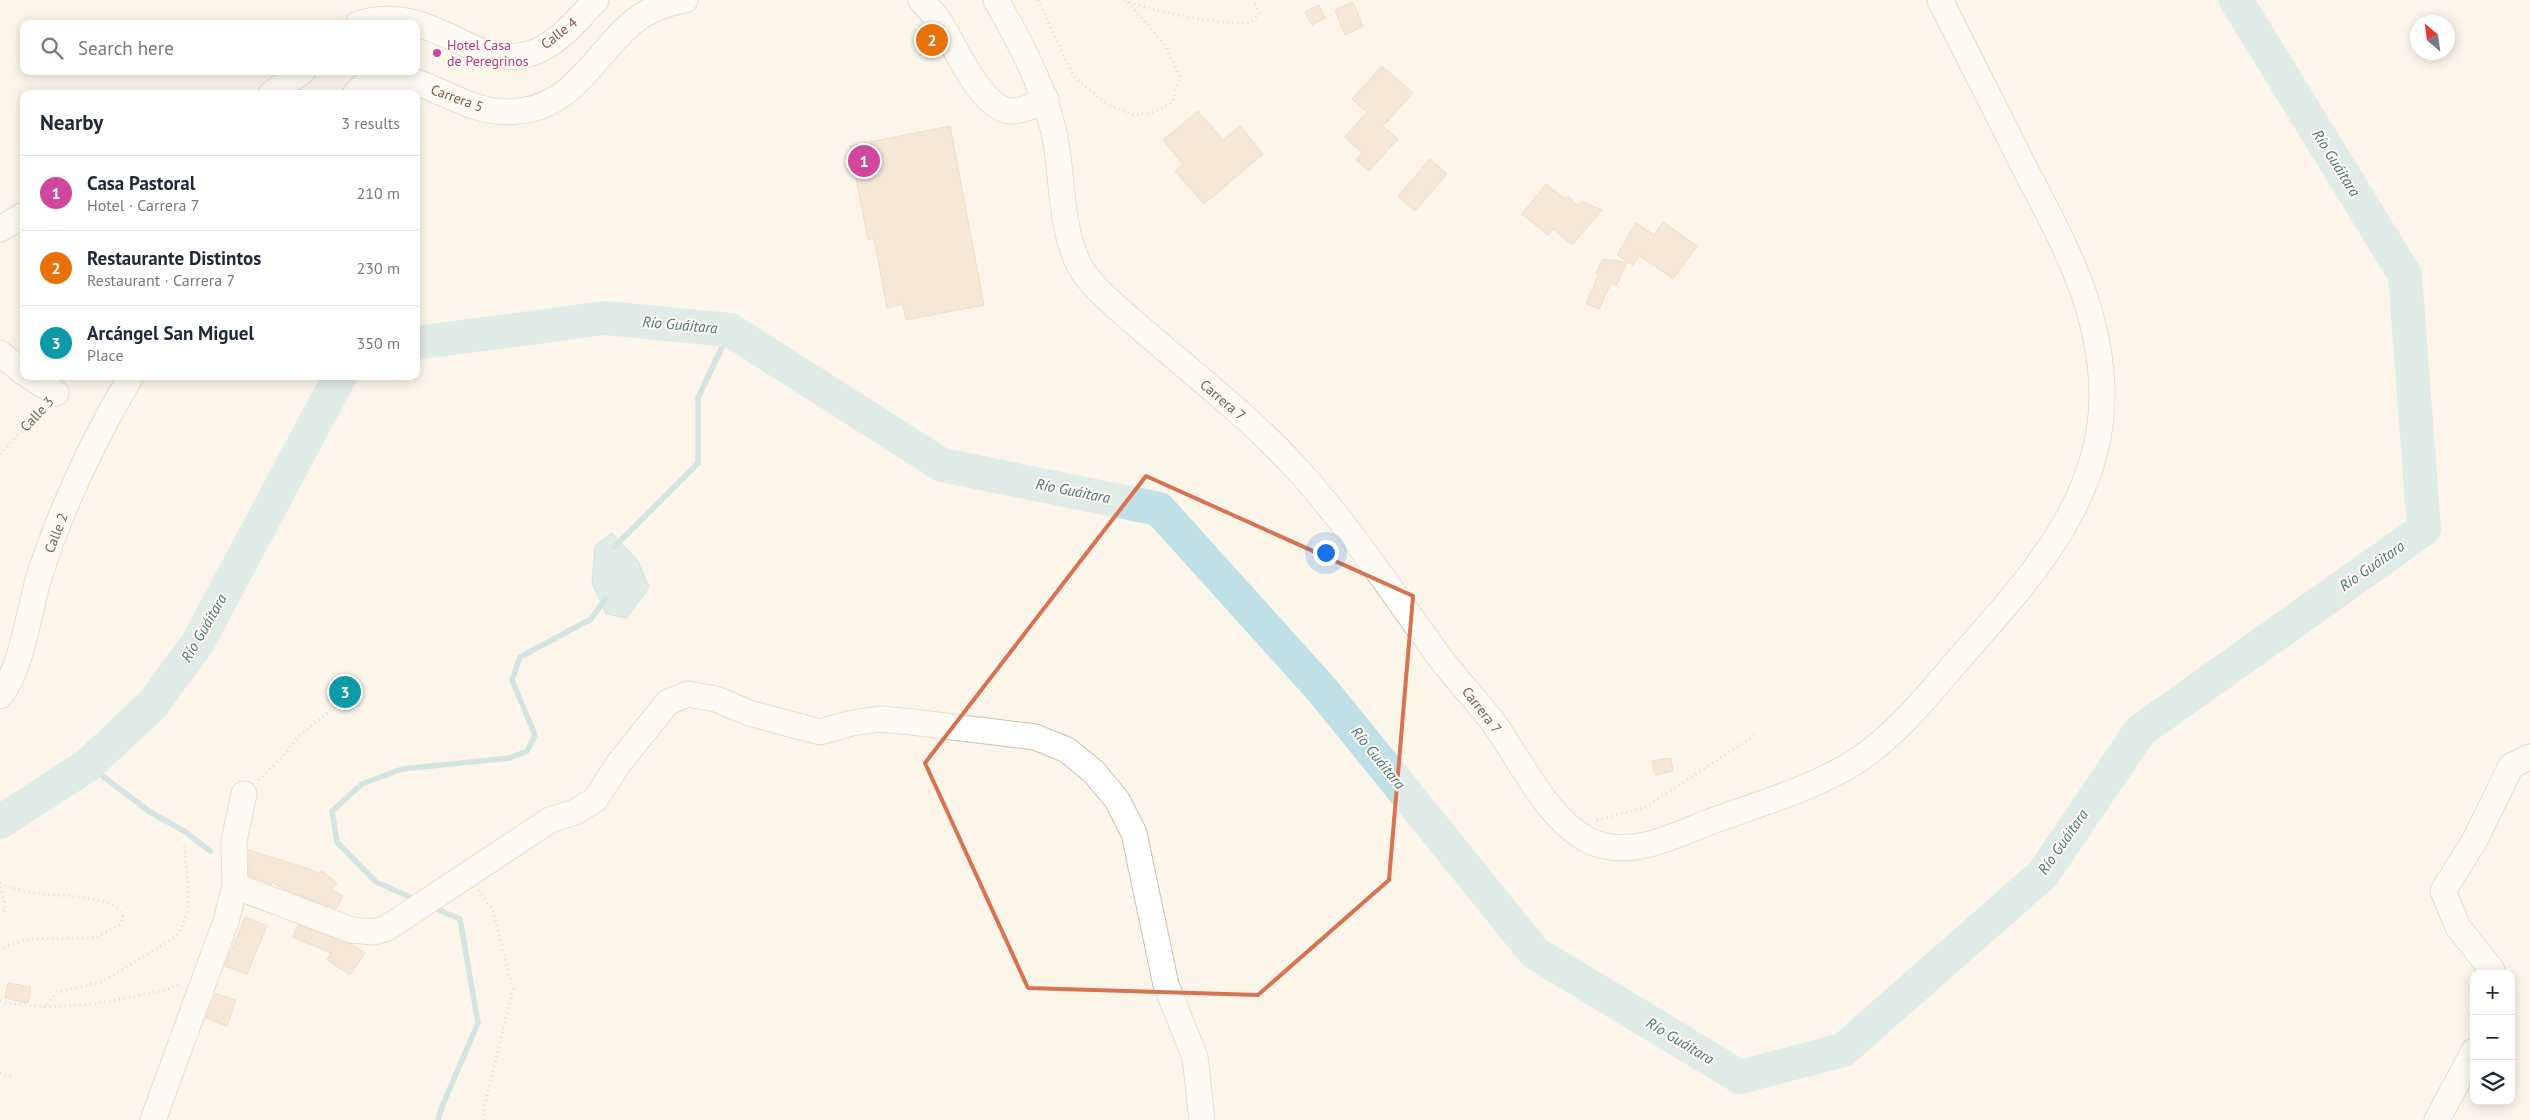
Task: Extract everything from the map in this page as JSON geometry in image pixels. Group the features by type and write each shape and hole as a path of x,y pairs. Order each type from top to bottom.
{"street":[{"name":"Calle 4","path":"364,20 380,9 396,5 416,5 438,12 494,50 515,55 531,53 549,45 596,0"},
{"name":"Carrera 5","path":"362,87 381,76 415,82 475,107 519,111 541,106 566,93 634,22 663,4 685,0"},
{"path":"921,0 940,22 965,68 987,97 999,107 1013,111 1046,99"},
{"name":"Carrera 7","path":"996,0 1030,59 1046,99 1054,131 1068,235 1080,266 1100,292 1273,442 1305,478 1333,511 1443,661 1492,721 1568,827"},
{"path":"1568,827 1593,843 1624,849 1659,841 1826,777 1854,763 1883,742 1912,713 2022,587 2064,526 2086,480 2099,435 2102,397 2099,346 2090,308 2052,221 1940,0"},
{"path":"277,90 297,75"},
{"path":"0,229 20,217"},
{"path":"0,353 20,370"},
{"path":"35,380 56,393"},
{"name":"Calle 2","path":"0,696 14,673 39,577 57,528 76,483 129,380"},
{"path":"235,886 351,930 362,932 387,928 550,820 575,812 595,800 619,763 668,702 688,694 716,699 749,713 820,732 852,723 880,719 1035,737 1067,750 1094,772 1117,800 1134,833 1166,985 1195,1057 1202,1120"},
{"path":"2492,970 2458,928 2443,892 2474,840 2511,766 2530,757"},
{"path":"153,1120 223,931 235,886 234,841 244,794"},
{"path":"2437,1120 2470,1058"}],"path":[{"path":"1038,0 1074,77 1106,103 1132,115 1153,112 1172,103 1180,76 1164,44 1126,1"},
{"path":"1126,1 1206,20 1242,23 1252,22 1259,14 1254,0"},
{"name":"Calle 3","path":"0,454 56,393"},
{"path":"244,794 281,758 300,734 345,698"},
{"path":"1568,827 1644,808 1758,733"},
{"path":"44,1008 57,992 102,982 174,938 180,931 188,911 184,844"},
{"path":"468,873 493,911 513,989 483,1111 485,1120"},
{"path":"0,914 6,909 2,902 0,885 44,894 106,902 118,910 123,917 121,924 95,938 25,939 0,950"},
{"path":"0,1001 44,1008 98,1005 178,984"},
{"path":"0,1073 13,1076"}],"highlighted area":[{"path":"1146,476 1413,596 1389,880 1258,995 1028,988 925,763"}],"water":[{"path":"612,533 638,561 649,587 627,618 606,614 592,583 595,546"}],"building":[{"path":"1353,2 1363,26 1345,35 1335,10"},
{"path":"1319,5 1325,18 1312,25 1305,12"},
{"path":"1382,66 1413,93 1383,126 1398,139 1369,171 1356,160 1362,153 1345,137 1367,112 1352,99"},
{"path":"1198,111 1223,140 1240,126 1263,154 1204,204 1175,171 1183,164 1163,140"},
{"path":"950,126 984,305 906,320 903,304 887,308 874,238 868,240 850,146"},
{"path":"1430,159 1447,174 1415,211 1398,196"},
{"path":"1546,184 1565,199 1568,196 1578,206 1582,201 1602,210 1572,245 1553,229 1548,235 1522,214"},
{"path":"1663,222 1697,246 1673,279 1639,255 1633,265 1617,255 1636,223 1654,235"},
{"path":"1603,259 1627,262 1616,286 1611,283 1599,309 1586,304 1599,274 1596,273"},
{"path":"1671,758 1673,771 1655,775 1652,761"},
{"path":"249,850 312,870 319,874 322,871 337,883 331,890 343,896 336,909 283,889 272,882 272,884 249,876"},
{"path":"245,917 267,926 247,974 225,966"},
{"path":"298,925 351,944 365,953 350,975 327,960 331,953 293,937"},
{"path":"8,983 31,987 28,1003 5,998"},
{"path":"215,993 236,1000 227,1026 206,1018"}],"waterway":[{"name":"Río Guáitara","path":"420,342 605,318 730,330 942,465 1159,509 1323,691 1535,953 1740,1077 1843,1050 2043,874 2140,731 2424,529 2405,275 2236,0"},
{"path":"614,547 698,463 698,398 730,330"},
{"name":"Río Guáitara","path":"0,822 88,765 152,705 197,644 338,380"},
{"path":"417,900 376,882 337,842 332,811 362,784 402,769 510,758 527,751 535,735 512,680 520,657 591,619 606,598"},
{"path":"88,765 150,812 184,831 210,851"},
{"path":"432,907 460,919 478,1023 438,1120"}],"place":[{"name":"Restaurante Distintos","path":"932,40"},
{"name":"Hotel Casa de Peregrinos","path":"437,53"},
{"name":"Casa Pastoral","path":"864,161"},
{"name":"Arcángel San Miguel","path":"345,692"}]}
